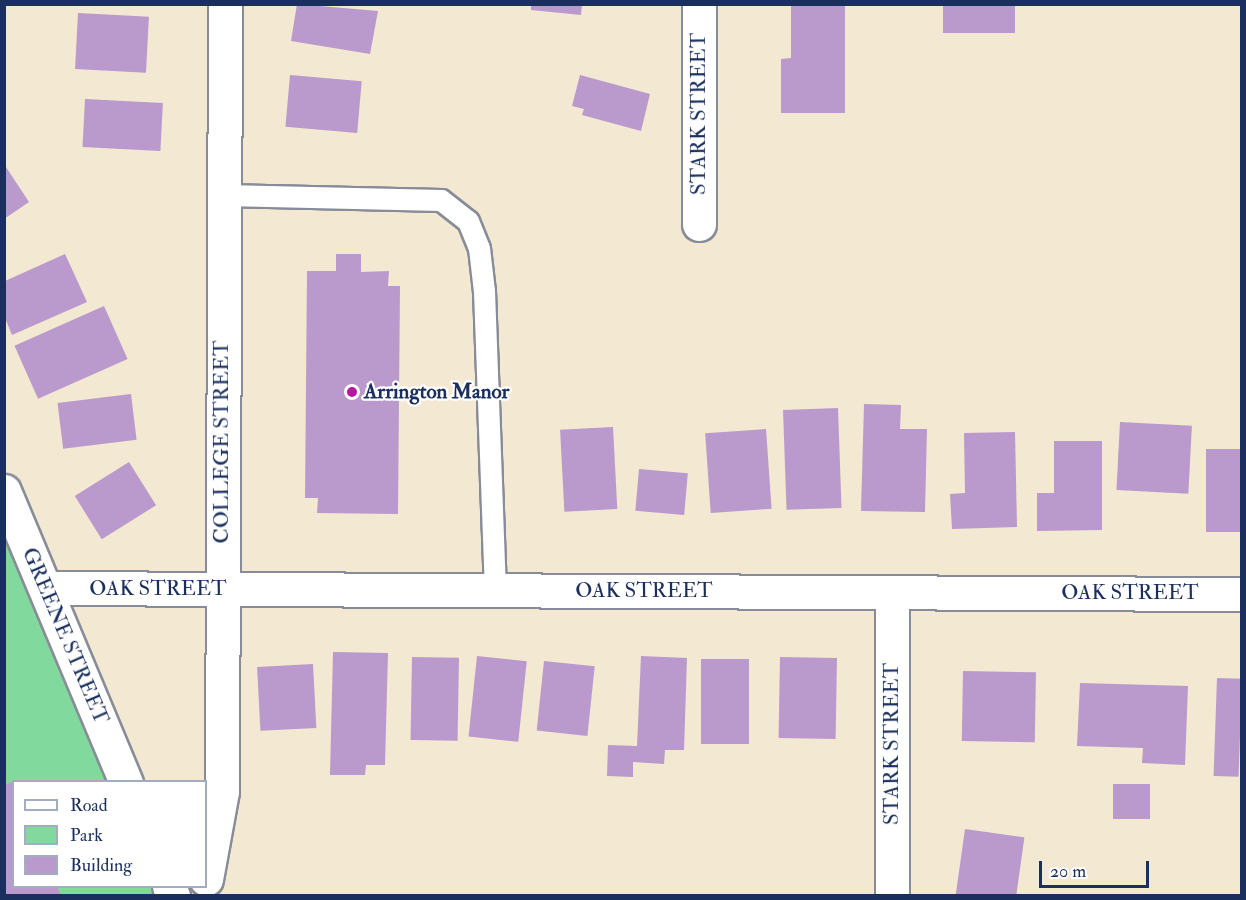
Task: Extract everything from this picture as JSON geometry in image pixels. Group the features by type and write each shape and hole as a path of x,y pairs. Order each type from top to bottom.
{"street":[{"name":"COLLEGE STREET","path":"207,874 222,791 225,4"},
{"name":"STARK STREET","path":"699,4 699,224"},
{"name":"GREENE STREET","path":"4,490 125,780"},
{"name":"OAK STREET","path":"46,588 1242,594"},
{"name":"STARK STREET","path":"892,592 892,896"}],"lane":[{"path":"224,195 441,200 468,221 479,248 484,291 495,590"}],"green space":[{"path":"4,491 126,780 12,780 12,888 170,888 173,895 5,895"}],"building":[{"path":"297,4 378,11 370,54 291,41"},
{"path":"531,4 582,4 581,15 531,10"},
{"path":"791,4 845,4 845,113 781,113 781,59 791,58"},
{"path":"943,4 1015,4 1015,33 943,33"},
{"path":"78,13 149,17 146,73 75,69"},
{"path":"290,75 362,81 357,133 285,127"},
{"path":"580,75 650,94 641,131 582,115 584,109 572,106"},
{"path":"85,99 163,103 160,151 82,147"},
{"path":"4,164 29,202 4,219"},
{"path":"65,254 87,302 12,335 5,318 5,281"},
{"name":"Arrington Manor","path":"336,254 361,254 361,272 389,271 388,286 400,286 398,514 317,513 318,498 305,498 307,271 336,271"},
{"path":"104,306 128,359 38,399 14,346"},
{"path":"131,394 137,440 63,449 58,403"},
{"path":"864,404 901,405 900,429 927,429 925,512 861,511"},
{"path":"838,408 841,508 787,510 783,410"},
{"path":"1120,422 1192,426 1188,494 1116,490"},
{"path":"613,427 617,509 564,512 560,430"},
{"path":"766,429 772,509 711,513 705,433"},
{"path":"1015,432 1017,527 952,529 950,494 965,493 964,433"},
{"path":"1054,441 1102,441 1102,530 1037,531 1037,493 1054,493"},
{"path":"1206,449 1242,449 1242,532 1206,532"},
{"path":"129,462 156,505 102,539 75,496"},
{"path":"639,469 688,473 684,515 635,511"},
{"path":"333,652 388,653 385,765 366,765 365,775 330,775"},
{"path":"477,656 527,661 518,742 469,737"},
{"path":"641,656 687,658 684,750 665,750 664,764 633,762 633,777 607,776 608,745 637,746"},
{"path":"412,657 459,658 458,741 411,740"},
{"path":"780,657 837,658 836,739 779,738"},
{"path":"701,659 749,659 749,744 701,744"},
{"path":"544,661 595,666 587,736 537,731"},
{"path":"313,664 316,728 260,731 257,667"},
{"path":"963,671 1036,672 1035,742 962,741"},
{"path":"1217,678 1242,679 1239,777 1214,776"},
{"path":"1080,683 1188,686 1185,765 1142,763 1143,748 1077,746"},
{"path":"12,782 12,888 58,888 61,896 4,896 4,785"},
{"path":"1113,784 1150,784 1150,819 1113,819"},
{"path":"965,829 1024,837 1016,896 956,895"}],"place":[{"name":"Arrington Manor","path":"352,392"}]}
